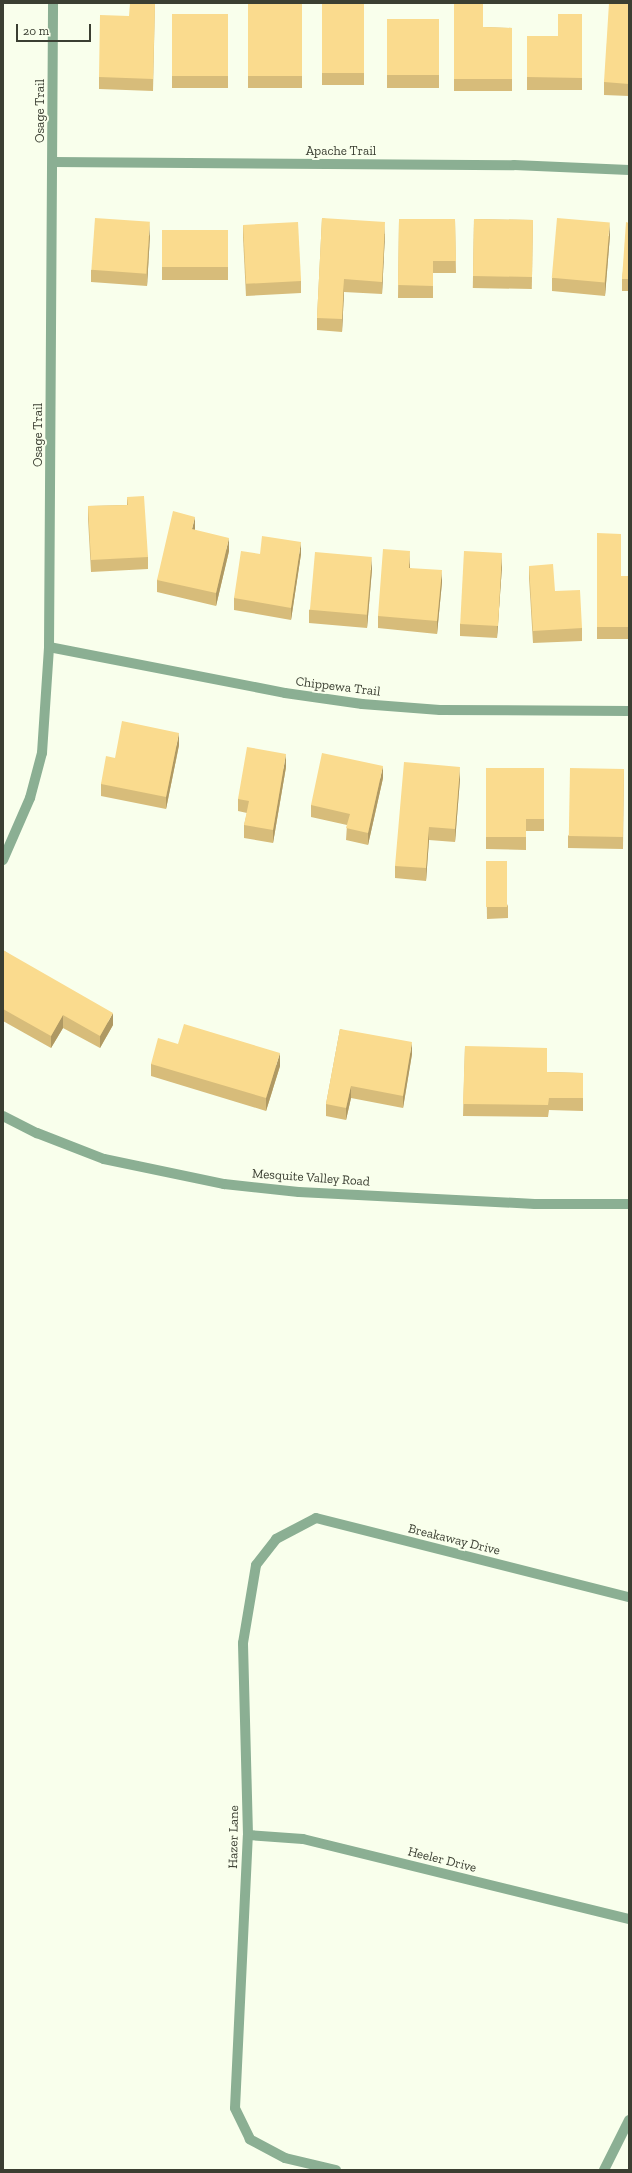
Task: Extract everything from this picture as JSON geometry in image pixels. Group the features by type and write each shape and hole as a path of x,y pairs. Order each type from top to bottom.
{"street":[{"name":"Osage Trail","path":"3,860 30,798 42,753 49,647 54,3"},
{"name":"Apache Trail","path":"53,162 514,165 629,170"},
{"name":"Chippewa Trail","path":"49,647 286,693 362,704 440,710 629,711"},
{"name":"Mesquite Valley Road","path":"3,1116 37,1133 104,1158 224,1184 299,1192 535,1204 629,1204"},
{"name":"Breakaway Drive","path":"276,1539 316,1518 629,1597"},
{"name":"Hazer Lane","path":"276,1539 256,1565 243,1643 248,1835 235,2108 250,2139 285,2158 336,2170"},
{"name":"Heeler Drive","path":"248,1835 303,1839 629,1918"},
{"path":"604,2170 629,2120"}],"building":[{"path":"130,3 155,3 153,79 99,77 100,15 129,16"},
{"path":"248,3 302,3 302,76 248,76"},
{"path":"454,3 483,3 483,27 512,28 512,79 454,79"},
{"path":"609,3 629,3 629,84 604,82"},
{"path":"322,4 364,4 364,73 322,73"},
{"path":"172,14 228,14 228,76 172,76"},
{"path":"558,14 582,14 582,78 527,77 527,36 558,36"},
{"path":"387,19 439,19 439,75 387,75"},
{"path":"95,218 150,222 146,274 91,270"},
{"path":"322,218 385,222 382,282 344,279 342,319 317,318"},
{"path":"557,218 610,223 605,282 552,278"},
{"path":"399,219 455,219 456,261 433,261 433,286 398,285"},
{"path":"474,219 533,220 532,277 473,276"},
{"path":"298,222 301,281 246,284 243,225"},
{"path":"626,222 629,223 629,279 622,279"},
{"path":"162,230 228,230 228,267 162,267"},
{"path":"144,496 148,557 91,560 88,506 128,505 127,497"},
{"path":"173,511 195,517 192,529 229,538 216,593 157,580"},
{"path":"597,533 621,534 621,576 629,576 629,627 597,627"},
{"path":"262,536 301,542 291,608 234,598 241,551 260,554"},
{"path":"383,549 410,551 409,568 442,570 437,621 378,616"},
{"path":"464,551 502,553 498,626 460,624"},
{"path":"315,552 372,557 367,615 310,610"},
{"path":"553,564 555,591 580,590 582,628 533,631 529,566"},
{"path":"122,721 179,733 166,797 101,784 106,756 115,758"},
{"path":"247,747 286,754 273,830 244,825 249,801 238,799"},
{"path":"322,753 383,766 368,833 346,828 350,814 311,805"},
{"path":"404,762 460,767 455,829 429,827 426,868 395,866"},
{"path":"486,768 544,768 544,819 526,819 526,837 486,837"},
{"path":"570,768 624,769 623,837 569,836"},
{"path":"486,861 507,861 507,907 486,907"},
{"path":"3,950 113,1013 100,1036 63,1015 51,1036 3,1009"},
{"path":"184,1024 280,1053 266,1098 151,1064 158,1038 178,1044"},
{"path":"340,1029 412,1042 403,1096 351,1086 346,1108 326,1104"},
{"path":"465,1046 547,1048 547,1072 583,1073 583,1098 549,1098 548,1105 463,1104"}]}
